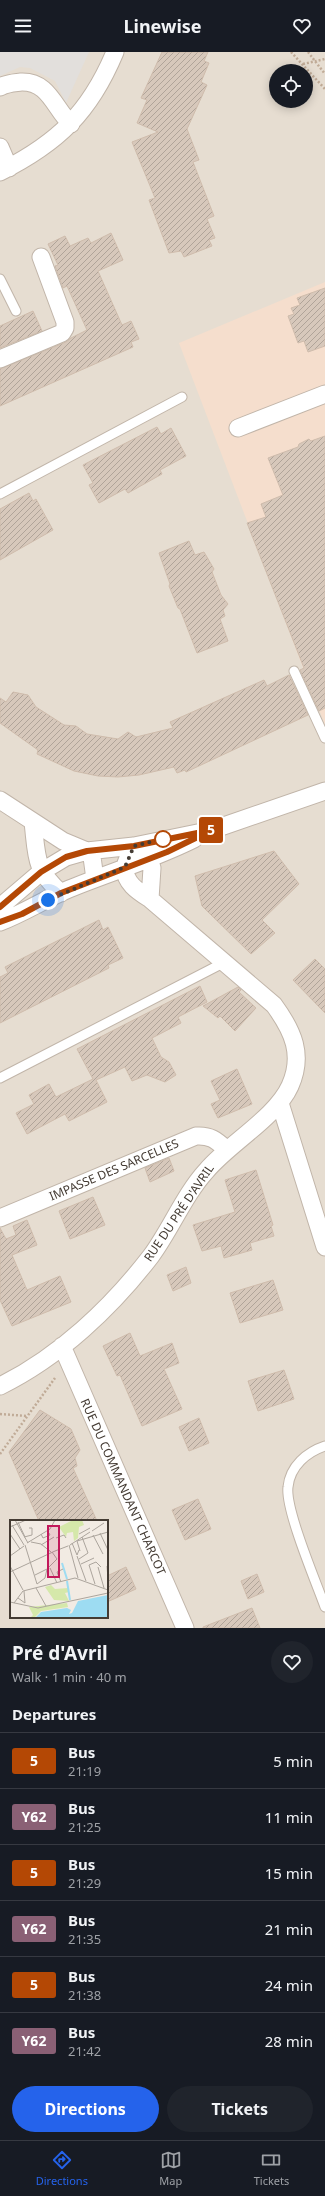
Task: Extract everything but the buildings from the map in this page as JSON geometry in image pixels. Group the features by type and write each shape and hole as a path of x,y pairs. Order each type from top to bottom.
{"street":[{"path":"0,147 4,170 39,150 71,124 94,95 115,52"},
{"path":"0,86 8,83 31,82 46,90 62,115 71,124"},
{"path":"0,359 62,333 65,328 65,322 41,257"},
{"path":"238,428 325,394"},
{"path":"0,922 22,914 61,893 95,878 167,852 212,830 325,791"},
{"path":"0,800 63,841 87,851 92,857 95,878"},
{"path":"33,822 41,872 61,893"},
{"path":"0,907 41,872 66,857 87,851 134,846 212,830"},
{"path":"134,846 149,858 152,868 150,899"},
{"path":"125,867 134,846"},
{"name":"RUE DU PRÉ D'AVRIL","path":"0,1386 62,1346 89,1325 118,1295 151,1256 202,1176 226,1149 280,1103 290,1086 295,1071 295,1043 289,1026 274,1005 150,899 134,889 128,879 125,867"},
{"path":"280,1103 325,1248"},
{"name":"IMPASSE DES SARCELLES","path":"0,1218 196,1136 207,1135 217,1140 226,1149"},
{"name":"RUE DU COMMANDANT CHARCOT","path":"62,1346 185,1628"}],"lane":[{"path":"0,279 16,311"},
{"path":"0,494 182,397"},
{"path":"294,671 325,738"},
{"path":"0,1078 225,962"},
{"path":"325,1446 311,1452 296,1467 291,1476 288,1497 325,1607"}],"path":[{"path":"291,52 303,64 325,59"},
{"path":"308,52 325,74"},
{"path":"313,75 325,89"},
{"path":"0,1454 57,1374 70,1364"},
{"path":"0,1414 28,1416"}],"shaded area":[{"path":"0,52 325,52 325,1628 0,1628"},
{"path":"0,52 89,52 66,103 55,81 30,68 20,67 0,76"},
{"path":"325,282 325,725 179,343"}],"bus line":[{"name":"5","path":"0,907 41,872 66,857 87,851 134,846 212,830 167,852 95,878 61,893 22,914 0,922"}],"route":[{"path":"48,900 95,878 125,867 134,846 163,839"}]}
